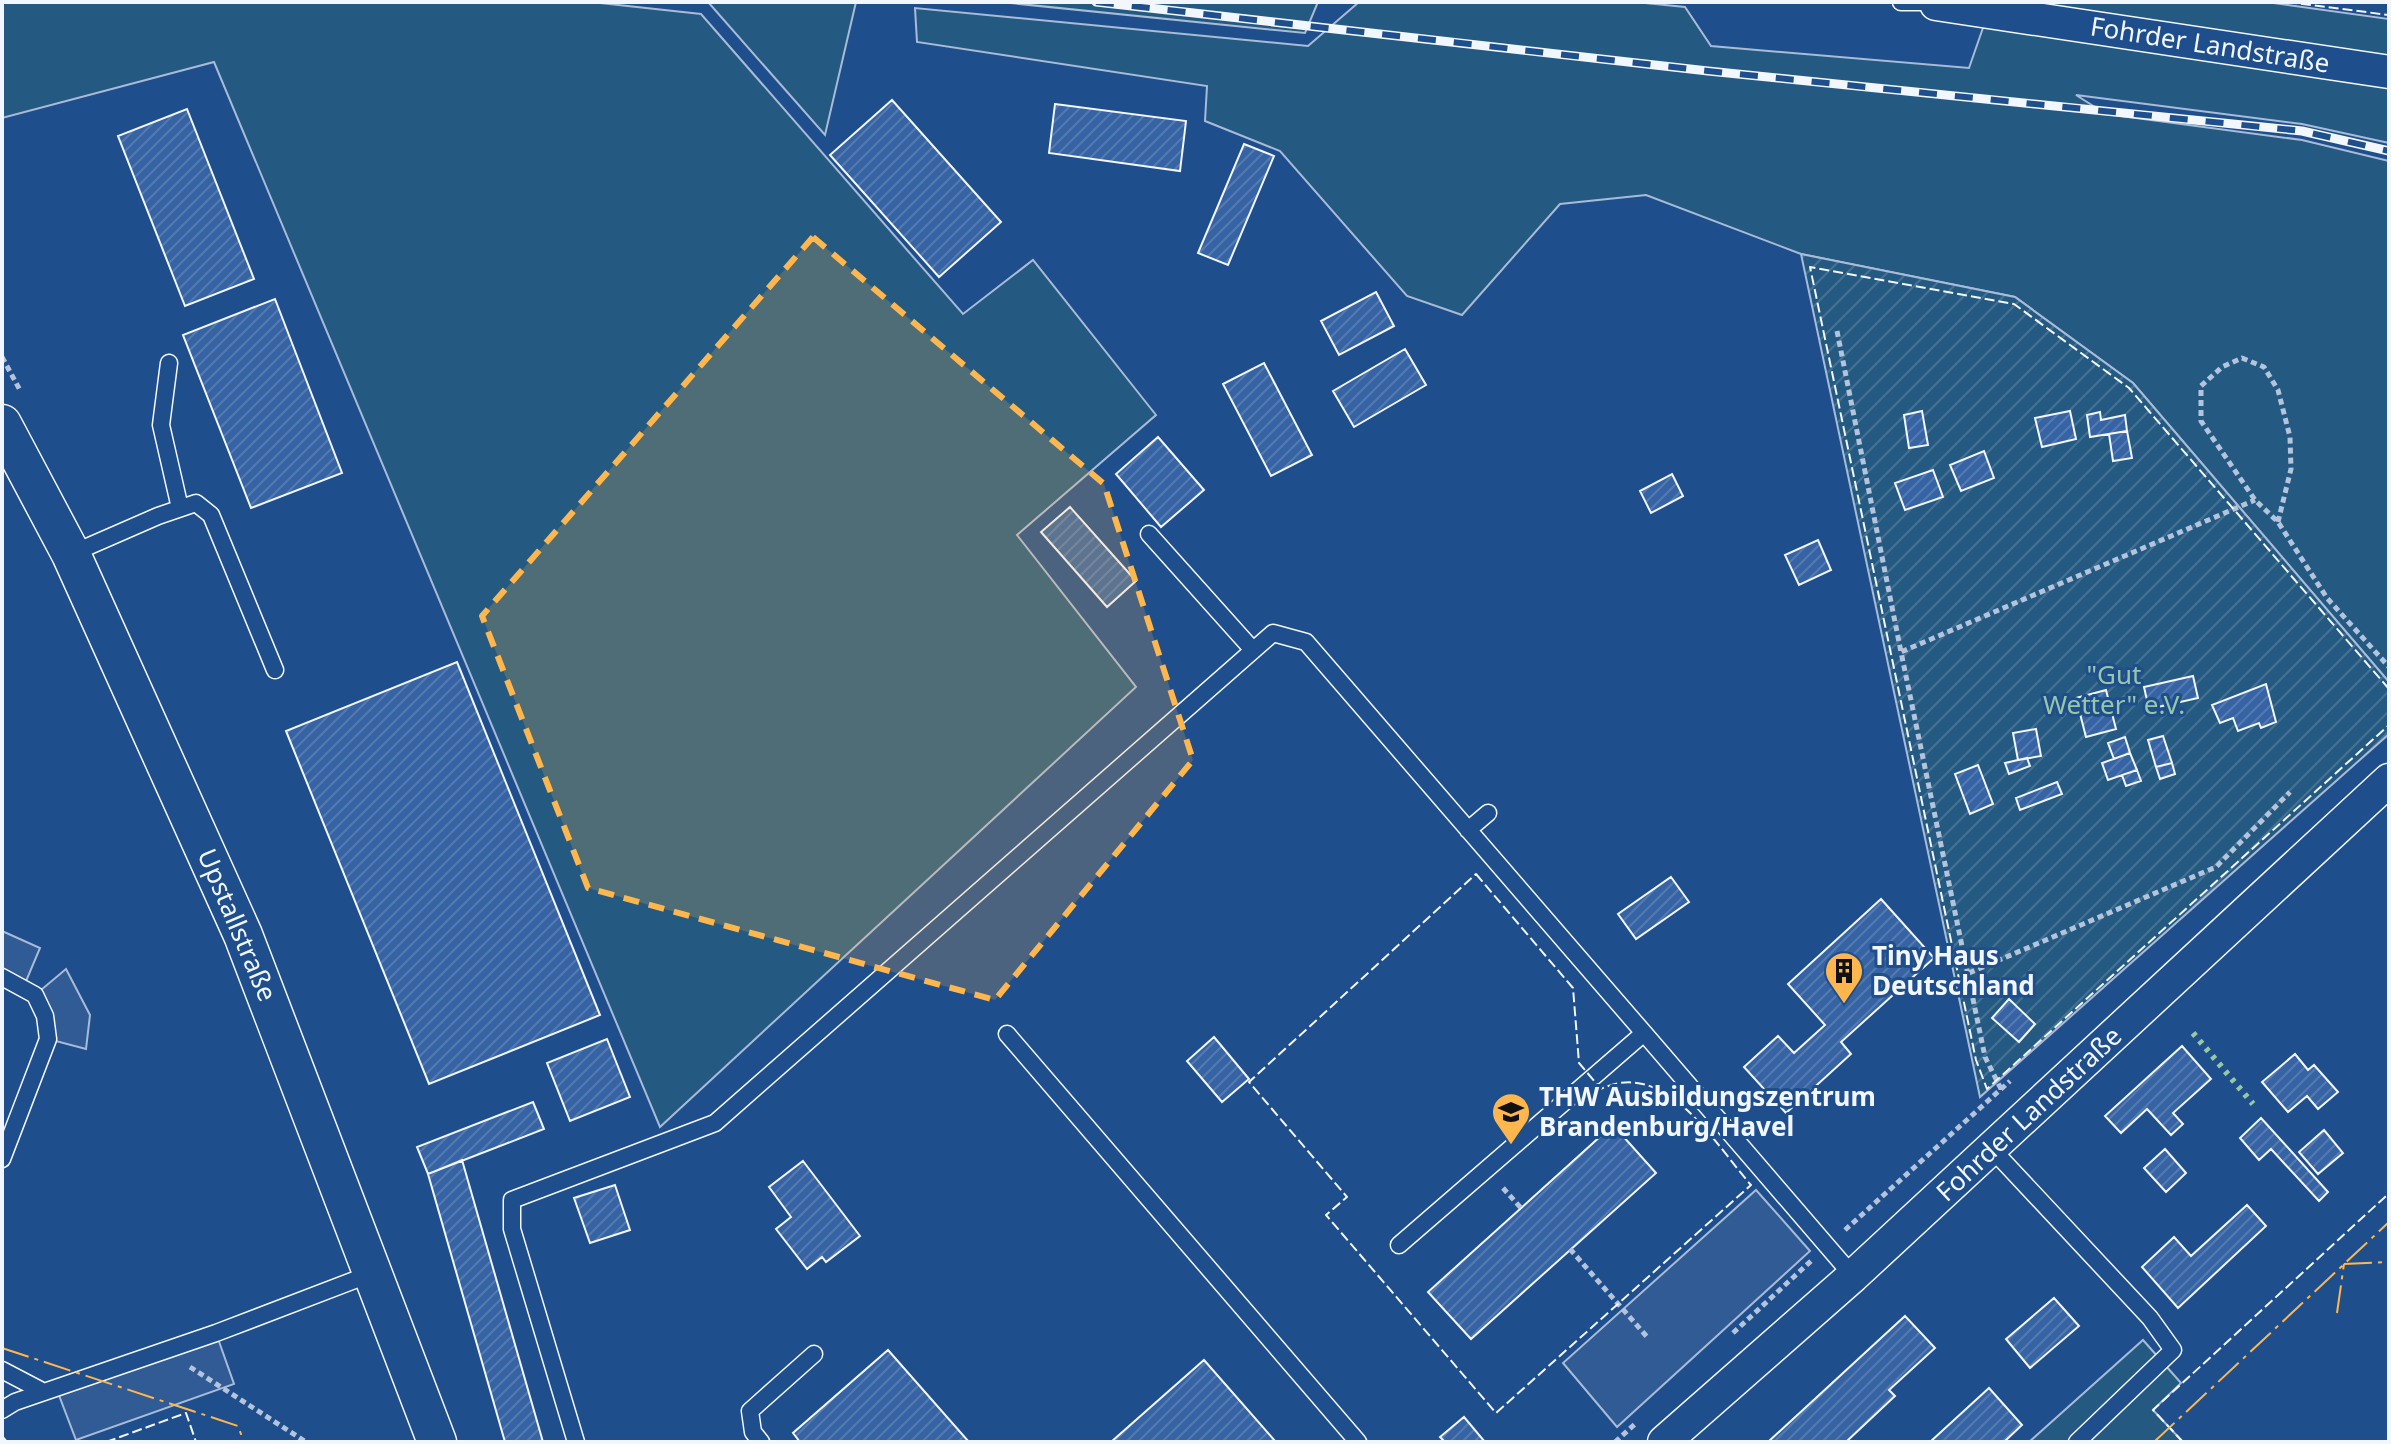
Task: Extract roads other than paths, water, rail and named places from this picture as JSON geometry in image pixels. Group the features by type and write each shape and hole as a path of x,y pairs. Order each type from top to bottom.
{"street":[{"name":"Fohrder Landstraße","path":"1936,3 2389,72"},
{"name":"Upstallstraße","path":"2,424 71,554 243,935 375,1272 437,1442"},
{"name":"Fohrder Landstraße","path":"1664,1442 1853,1276 2389,780"}],"lane":[{"name":"Fohrder Landstraße","path":"1901,2 1936,3"},
{"path":"169,363 161,425 180,508"},
{"path":"71,554 196,503 211,515 275,670"},
{"path":"1149,534 1252,649"},
{"path":"576,1442 512,1229 512,1200 715,1123 1273,633 1306,642 1853,1276"},
{"path":"1468,830 1488,813"},
{"path":"2,977 35,995 45,1016 48,1039 2,1159"},
{"path":"1399,1245 1644,1033"},
{"path":"1007,1034 1358,1442"},
{"path":"1991,1148 2150,1318 2173,1350 2077,1442"},
{"path":"2,1410 375,1272"},
{"path":"761,1442 753,1432 750,1411 814,1354"},
{"path":"2,1370 10,1377 44,1392"}],"railway":[{"path":"1096,2 1708,71 2302,131 2389,151"}],"place":[{"name":"Tiny Haus Deutschland","path":"1844,1005"},
{"name":"THW Ausbildungszentrum Brandenburg/Havel","path":"1511,1146"}],"park label":[{"name":"\"Gut Wetter\" e.V.","path":"2114,690"}]}
